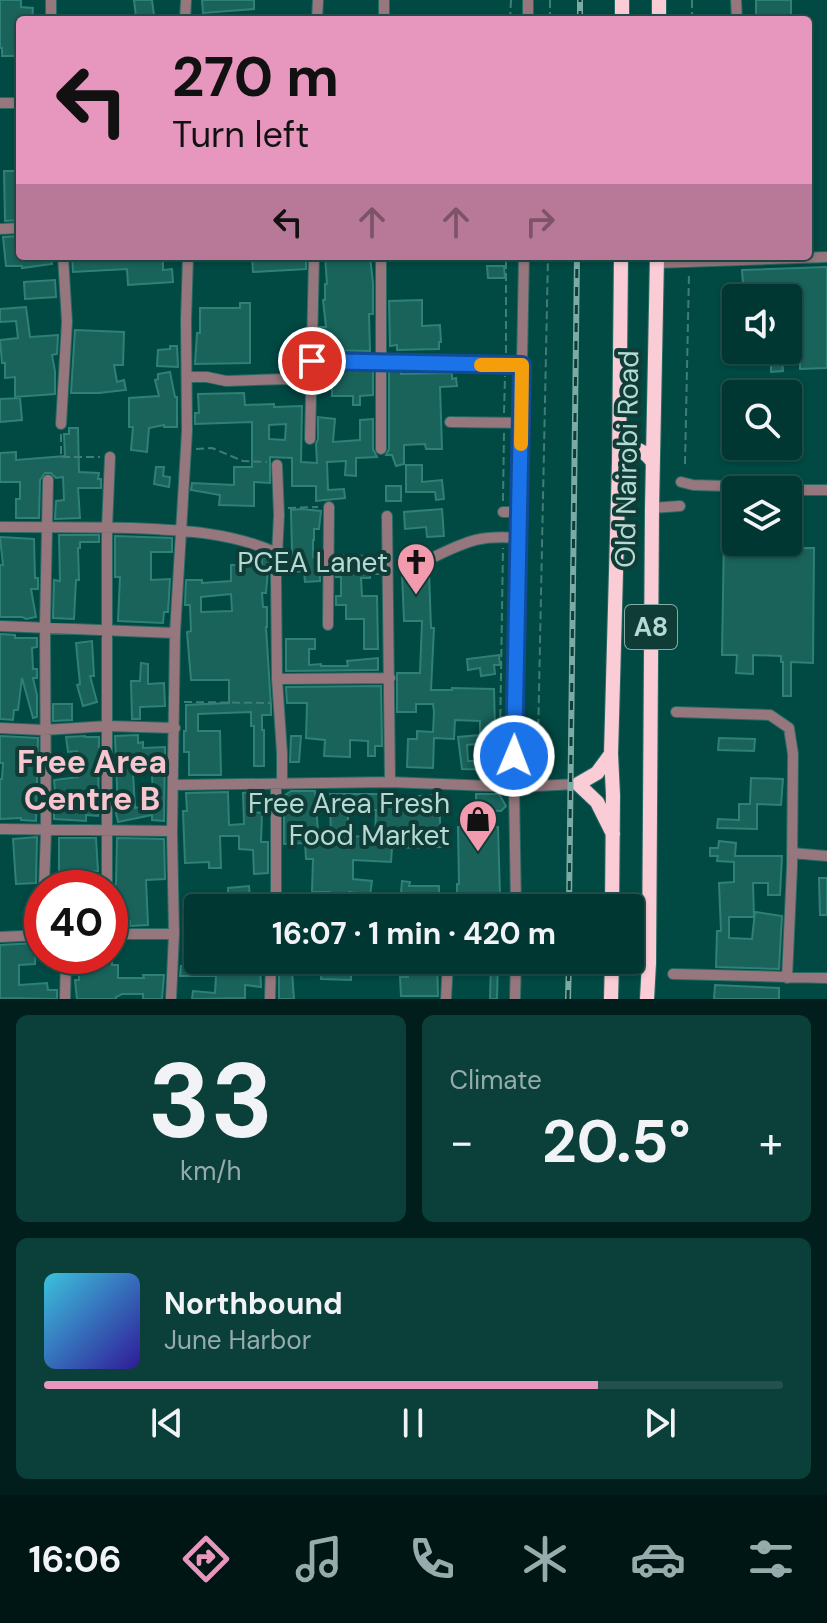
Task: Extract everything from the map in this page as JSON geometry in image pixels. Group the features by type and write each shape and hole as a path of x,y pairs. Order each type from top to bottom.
{"highway":[{"name":"Old Nairobi Road","path":"612,894 611,754 621,260"},
{"name":"Old Nairobi Road","path":"647,999 657,260"},
{"path":"619,462 635,450 641,450 652,461"},
{"path":"611,754 597,773 578,784 597,802 613,834"},
{"path":"611,999 612,974"}],"street":[{"path":"0,103 16,103"},
{"path":"61,424 67,322 63,260"},
{"path":"171,999 175,633 187,450 188,260"},
{"path":"310,439 314,260"},
{"path":"381,260 381,449"},
{"path":"516,894 513,538 510,512 524,260"},
{"path":"657,260 697,260"},
{"path":"312,361 516,365"},
{"path":"187,377 226,381 312,381"},
{"path":"450,422 515,423"},
{"path":"107,870 107,528 110,457"},
{"path":"276,894 282,753 277,679 277,465"},
{"path":"45,870 48,480"},
{"path":"681,482 758,490 827,490"},
{"path":"652,508 680,506"},
{"path":"328,625 329,507"},
{"path":"387,516 390,782"},
{"path":"0,527 182,530 259,545 277,553"},
{"path":"436,556 470,540 513,538"},
{"path":"0,626 175,633"},
{"path":"277,679 390,678"},
{"path":"676,712 770,715 789,728 793,754 787,978"},
{"path":"0,728 175,728"},
{"path":"174,785 390,782 514,787 578,784"},
{"path":"0,829 172,831"},
{"path":"792,853 827,856"},
{"path":"128,934 174,934"},
{"path":"0,937 24,936"},
{"path":"65,999 66,974"},
{"path":"270,999 271,974"},
{"path":"446,999 447,974"},
{"path":"515,999 516,974"},
{"path":"673,974 827,978"}],"path":[{"path":"535,786 548,260"},
{"path":"685,464 697,260"},
{"path":"61,424 61,457 110,457"},
{"path":"187,450 212,448 243,461 277,465"},
{"path":"279,508 329,507"},
{"path":"175,702 279,703"}],"building":[{"path":"0,0 21,0 21,7 33,8 32,16 16,16 16,56 2,56"},
{"path":"134,0 152,0 154,15 136,16"},
{"path":"202,0 254,0 254,9 203,13"},
{"path":"756,0 791,0 791,16 756,16"},
{"path":"4,171 16,171 16,220 5,221"},
{"path":"16,236 16,260 52,260 52,264 22,268 6,266 3,237"},
{"path":"72,260 163,260 163,270 172,269 173,282 128,285 127,269 73,272"},
{"path":"252,260 306,260 306,269 253,272"},
{"path":"325,260 370,260 373,314 369,314 370,351 320,350 320,327 326,327 323,300 327,284"},
{"path":"487,266 504,266 505,278 488,278"},
{"path":"827,267 827,368 800,369 802,284 743,284 742,270"},
{"path":"55,280 56,297 25,299 24,282"},
{"path":"422,300 422,326 440,325 439,349 397,350 397,345 390,346 389,301"},
{"path":"240,303 250,303 250,363 195,364 200,308 240,308"},
{"path":"26,307 30,337 58,335 57,354 52,355 55,394 15,397 15,377 5,378 0,340 18,338 16,321 0,322 0,309"},
{"path":"75,330 124,332 123,365 114,365 117,382 124,380 126,390 71,393"},
{"path":"170,346 177,346 178,367 157,366 158,350 170,349"},
{"path":"771,364 782,364 783,371 771,372"},
{"path":"320,369 373,370 373,395 360,396 360,405 353,405 353,396 332,396 332,378 319,378"},
{"path":"389,370 401,371 401,374 452,373 457,386 440,387 442,449 426,449 425,444 404,445 404,464 396,466 392,455 386,455 389,449"},
{"path":"170,372 177,397 177,427 164,425 149,428 147,452 131,450 133,427 129,427 129,398 159,396 155,380 158,374"},
{"path":"244,393 245,405 302,406 301,462 317,463 318,417 335,419 333,442 360,440 360,420 373,419 373,449 377,457 356,458 356,476 345,475 346,461 327,462 328,490 344,489 345,498 316,501 316,486 292,486 292,458 270,457 270,483 254,482 254,506 219,505 220,495 191,490 192,483 234,485 234,467 252,467 252,422 195,424 195,413 199,413 198,394","holes":["286,424 285,440 269,439 269,425"]},
{"path":"20,398 22,420 0,422 0,399"},
{"path":"69,428 78,428 79,472 99,473 101,488 78,488 80,518 55,519 56,501 64,500 63,477 56,478 51,473 45,473 40,480 39,518 16,518 20,482 0,482 0,453 16,452 16,460 65,456 64,434 69,434"},
{"path":"406,465 422,465 422,482 442,480 444,499 436,500 435,492 406,492"},
{"path":"156,467 164,467 163,476 170,477 169,487 154,484"},
{"path":"386,486 401,486 401,501 386,501"},
{"path":"442,509 444,536 427,537 426,527 405,529 404,512"},
{"path":"291,510 321,511 319,529 314,529 313,540 313,557 320,556 320,581 305,582 304,571 295,572"},
{"path":"59,535 99,535 99,542 80,542 78,548 79,580 76,580 74,619 53,618 54,580 60,581"},
{"path":"803,535 803,548 814,548 813,663 791,662 791,696 783,696 781,656 753,655 753,674 736,673 737,655 722,655 724,556 802,556"},
{"path":"115,536 172,538 172,552 151,552 151,580 170,579 168,612 164,612 163,623 118,621 120,577 115,577"},
{"path":"0,537 34,539 38,589 31,589 36,617 0,617 0,565 3,565"},
{"path":"337,555 370,556 370,561 380,561 380,574 361,578 362,596 377,596 378,649 364,649 364,619 346,619 346,605 336,605 336,596 341,596 341,577 336,577"},
{"path":"262,558 269,558 266,593 262,593 263,607 267,607 271,706 271,715 262,715 264,766 254,766 251,712 198,714 198,731 220,731 221,775 189,775 189,752 184,752 186,705 229,703 229,680 191,680 187,632 191,631 190,605 185,605 186,580 202,580 202,583 231,581 231,565 262,564","holes":["231,594 232,611 201,612 201,597"]},
{"path":"402,572 429,572 431,628 434,628 431,690 494,689 496,770 462,769 458,737 480,735 480,721 455,720 454,739 434,738 433,768 407,767 408,739 417,739 417,731 433,732 434,712 433,704 416,704 416,712 397,712 397,673 420,673 422,621 404,621","holes":["486,743 487,761 468,761 467,745"]},
{"path":"0,634 37,638 37,647 32,648 33,669 37,669 37,678 33,678 37,717 33,718 22,678 18,710 14,710 13,720 0,719"},
{"path":"286,639 315,639 315,649 309,649 309,665 348,666 347,661 378,658 378,670 286,671"},
{"path":"92,641 94,676 90,676 97,702 83,706 77,685 80,684 76,643"},
{"path":"499,655 500,665 494,665 495,674 481,676 480,668 468,670 467,659"},
{"path":"141,663 148,664 148,684 164,683 165,706 140,707 140,719 132,719 131,681 140,681"},
{"path":"381,686 382,746 375,746 375,756 368,756 368,741 350,740 350,757 324,756 325,740 306,738 307,703 287,703 286,687"},
{"path":"53,704 72,704 72,720 53,721"},
{"path":"138,735 138,743 143,742 143,748 165,747 164,821 152,820 152,815 118,822 115,736","holes":["152,772 153,803 135,808 133,773"]},
{"path":"0,736 38,738 36,821 0,819 3,763 0,763"},
{"path":"291,736 301,736 299,762 290,762"},
{"path":"66,737 99,737 98,816 86,815 86,821 54,819 54,780 78,777 77,751 68,752"},
{"path":"719,738 755,739 754,751 718,750"},
{"path":"751,778 783,779 781,805 757,804 757,829 717,828 718,819 739,820 739,804 750,804"},
{"path":"291,791 315,791 319,845 331,844 330,794 394,794 394,797 439,795 441,847 392,848 391,862 353,860 353,879 372,881 370,894 312,892 313,859 306,859 305,843 284,844 284,796","holes":["348,810 376,810 375,837 348,836"]},
{"path":"228,792 229,825 244,824 243,793 252,792 252,812 262,813 261,842 268,842 268,873 254,874 253,850 239,849 239,836 220,836 221,868 209,868 209,862 185,863 183,811 187,811 186,793"},
{"path":"476,794 499,794 506,806 501,811 476,810"},
{"name":"Free Area Fresh Food Market","path":"458,827 498,827 500,894 457,894"},
{"path":"37,837 36,870 24,870 24,884 16,884 13,839"},
{"path":"59,838 96,838 98,870 59,870"},
{"path":"117,838 164,839 165,879 146,880 148,925 130,926 128,870 116,870"},
{"path":"719,841 736,843 735,856 782,856 780,895 768,895 768,883 753,883 754,917 729,917 729,938 752,939 755,912 782,916 779,969 716,967 717,931 721,931 719,883 734,882 734,862 717,861 718,856 710,856 710,848 718,848"},
{"path":"819,878 827,878 827,915 820,915"},
{"path":"402,881 410,882 409,886 439,886 439,894 401,893"},
{"path":"249,886 250,894 228,894 228,888"},
{"path":"24,944 24,965 19,965 19,985 47,983 48,990 57,990 57,999 0,998 0,945"},
{"path":"181,966 184,966 184,974 260,974 261,987 245,985 245,998 192,999 193,991 215,993 216,976 180,976"},
{"path":"79,974 118,974 118,978 164,975 162,999 143,999 143,994 122,994 116,999 77,999 75,980 79,980"},
{"path":"279,974 292,974 294,999 279,999"},
{"path":"321,974 351,974 351,980 321,979"},
{"path":"408,974 437,974 438,996 401,996 400,977 408,977"},
{"path":"491,974 498,974 497,999 490,999"},
{"path":"715,985 779,988 779,999 714,999"}],"railway":[{"path":"580,0 580,16"},
{"path":"569,894 577,260"},
{"path":"568,999 569,974"}],"slow traffic":[{"path":"481,365 522,365 521,444"}],"place":[{"name":"PCEA Lanet","path":"416,596"},
{"name":"Free Area Fresh Food Market","path":"478,853"}],"district":[{"name":"Free Area Centre B","path":"92,780"}],"route":[{"path":"312,361 522,365 514,756"}]}
